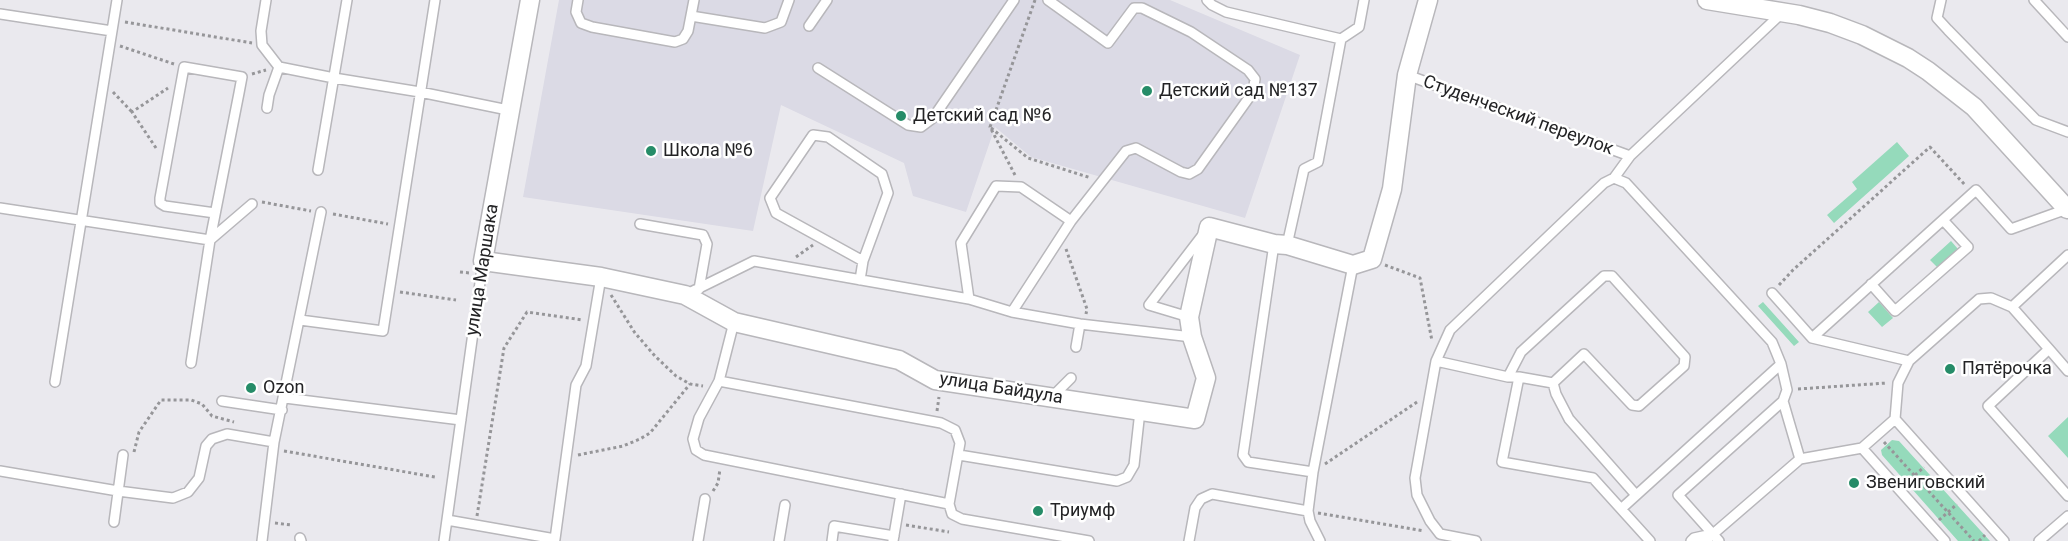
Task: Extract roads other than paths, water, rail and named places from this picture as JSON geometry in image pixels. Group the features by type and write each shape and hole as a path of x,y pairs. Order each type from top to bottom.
{"street":[{"name":"улица Маршака","path":"483,261 508,110 530,0"},
{"path":"1209,227 1353,266 1372,259 1392,189 1407,75 1428,0"},
{"path":"1707,0 1754,4 1782,13 1830,23 1863,35 1928,71 1974,107 2068,210"},
{"path":"2068,194 2065,202 2068,210"},
{"name":"улица Байдула","path":"483,261 692,292 734,322 899,360 935,380 1195,419 1206,378 1192,337 1189,317 1209,227"}],"lane":[{"path":"55,382 117,0"},
{"path":"267,0 261,32 262,45 279,67 508,110"},
{"path":"318,170 347,0"},
{"path":"300,320 383,331 435,0"},
{"path":"578,0 576,12 581,23 675,42 683,39 688,31 694,0"},
{"path":"691,16 765,28 781,22 789,0"},
{"path":"809,26 827,0"},
{"path":"818,68 908,125 921,127 933,118 1014,0"},
{"path":"1012,312 1071,221 1126,151 1136,148 1189,174 1198,169 1252,92 1255,79 1248,70 1191,32 1142,8 1134,8 1108,43 1048,0"},
{"path":"1207,0 1226,12 1341,39"},
{"path":"1313,472 1248,462 1243,455 1280,245 1304,169 1318,162 1341,39 1359,27 1364,0"},
{"path":"1941,0 1937,18 1948,30 2036,120 2068,132"},
{"path":"2034,0 2068,37"},
{"path":"1476,541 1440,534 1430,521 1417,495 1415,478 1436,361 1450,330 1604,183 1614,178 1630,156 1782,13"},
{"path":"0,14 112,31"},
{"path":"191,363 210,240 242,77 184,67 159,198 160,203 165,206 215,213"},
{"path":"267,108 279,67"},
{"name":"Студенческий переулок","path":"1407,75 1630,156"},
{"path":"860,280 863,261 888,193 882,174 828,136 813,135 770,198 776,213 863,261"},
{"path":"1614,178 1626,183 1772,342 1781,364 1787,390 1783,401 1678,495 1712,539"},
{"path":"969,299 961,243 996,186 1021,187 1071,221"},
{"path":"1812,338 1976,190 2011,229 2068,210"},
{"path":"0,208 210,240 252,204"},
{"path":"262,541 274,446 321,212"},
{"path":"1871,284 1895,311 1920,290 1968,247 1943,220"},
{"path":"640,224 703,235 707,244 692,292"},
{"path":"1189,317 1149,305 1209,227"},
{"path":"2012,307 2068,255"},
{"name":"улица Маршака","path":"444,541 483,261"},
{"path":"692,292 753,261 969,299 1012,312 1082,324 1192,337"},
{"path":"1320,541 1308,511 1313,472 1353,266"},
{"path":"1508,377 1521,352 1604,276 1612,276 1685,357 1684,366 1639,406 1632,405 1584,354 1553,383"},
{"path":"447,520 559,540 565,458 576,385 586,366 601,277"},
{"path":"1772,293 1812,338 1909,361"},
{"path":"1691,541 1694,538 1712,539 1800,459 1862,448 1878,435 1895,419 1898,383 1909,361 1979,299 1991,298 2012,307 2068,371"},
{"path":"734,322 719,381 699,418 693,439 696,450 704,455 721,459 949,504"},
{"path":"1076,347 1082,324"},
{"path":"2049,350 1988,406 2068,496"},
{"path":"1436,361 1508,377 1553,383"},
{"path":"1621,509 1781,364"},
{"path":"1519,377 1502,462 1593,478 1644,539"},
{"path":"1053,396 1071,378"},
{"path":"719,381 941,423 955,430 960,443 949,504 952,514 962,519 1089,541"},
{"path":"1553,383 1569,419 1636,495"},
{"path":"285,398 461,420"},
{"path":"222,401 282,410"},
{"path":"1783,401 1800,459"},
{"path":"959,455 1117,481 1127,477 1134,465 1140,411"},
{"path":"1895,419 2004,541"},
{"path":"0,471 173,498 188,492 199,478 206,446 212,439 227,434 274,446"},
{"path":"1862,448 1945,541"},
{"path":"114,522 123,455"},
{"path":"832,541 834,526 893,539 901,494"},
{"path":"1189,541 1195,508 1201,499 1212,494 1308,511"},
{"path":"698,541 705,499"},
{"path":"779,541 785,505"},
{"path":"2039,541 2068,516"}],"place":[{"name":"Детский сад №137","path":"1147,91"},
{"name":"Детский сад №6","path":"901,116"},
{"name":"Школа №6","path":"651,151"},
{"name":"Пятёрочка","path":"1950,369"},
{"name":"Ozon","path":"251,388"},
{"name":"Звениговский","path":"1854,483"},
{"name":"Триумф","path":"1038,511"}]}
